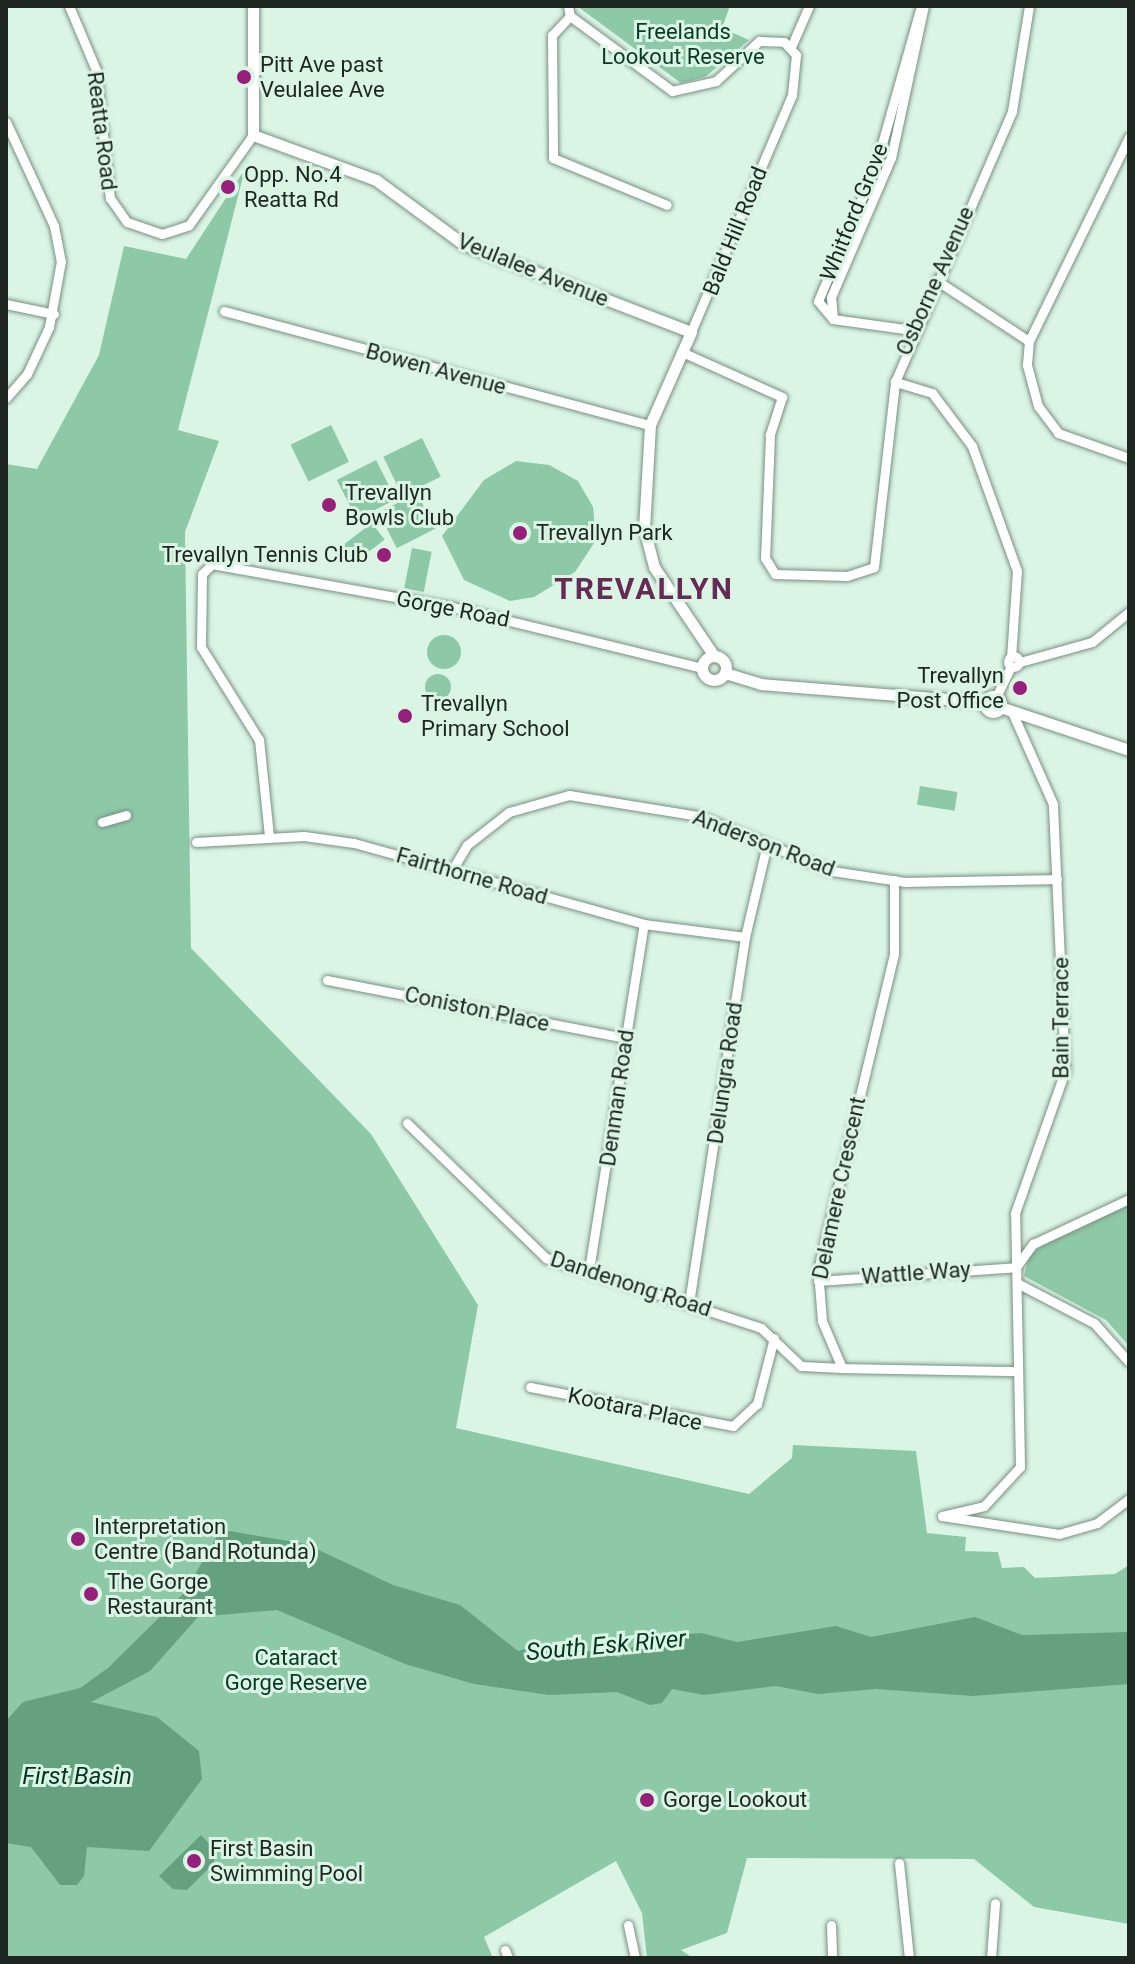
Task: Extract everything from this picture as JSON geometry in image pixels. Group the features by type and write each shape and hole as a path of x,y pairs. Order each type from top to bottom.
{"street":[{"name":"Reatta Road","path":"69,6 96,70 110,198 127,222 162,234 189,225 253,135"},
{"path":"253,6 253,135"},
{"path":"667,205 553,158 552,35 569,11 679,92 716,81 759,41 791,47 809,6"},
{"name":"Whitford Grove","path":"912,330 833,319 818,301 876,165 922,6"},
{"name":"Osborne Avenue","path":"1014,662 1017,571 971,444 932,393 895,382 912,330 1012,111 1029,6"},
{"name":"Bald Hill Road","path":"725,673 725,663 714,656 649,553 650,425 792,95 799,67 791,47"},
{"path":"6,398 27,374 54,314 59,242 7,126"},
{"name":"Veulalee Avenue","path":"253,135 376,180 463,244 691,332"},
{"path":"1129,137 1029,341 1030,381 1050,425 1077,445 1129,458"},
{"path":"936,280 1029,341"},
{"path":"6,304 54,314"},
{"name":"Bowen Avenue","path":"224,311 650,425"},
{"path":"682,352 782,397 770,435 767,566 775,574 847,576 876,561 895,382"},
{"name":"Gorge Road","path":"269,836 259,740 201,647 203,570 220,563 452,607 703,668"},
{"path":"993,702 1014,662 1092,642 1129,612"},
{"path":"714,656 703,668 711,679 725,673 760,684 993,702 1012,712 1129,750"},
{"name":"Bain Terrace","path":"1012,712 1048,783 1057,879 1065,1071 1022,1177 1014,1235 1018,1471 984,1506 942,1516 1059,1534 1097,1523 1129,1499"},
{"name":"Anderson Road","path":"452,870 467,845 509,812 556,795 683,812 767,844 814,867 894,880 1057,879"},
{"path":"102,822 126,815"},
{"name":"Fairthorne Road","path":"196,842 269,836 354,843 644,924 745,937"},
{"name":"Delungra Road","path":"689,1303 745,937 767,844"},
{"name":"Delamere Crescent","path":"842,1368 822,1321 818,1281 894,954 894,880"},
{"name":"Denman Road","path":"589,1270 644,924"},
{"name":"Coniston Place","path":"327,980 625,1038"},
{"name":"Dandenong Road","path":"407,1123 535,1251 689,1303 774,1338 801,1366 842,1368"},
{"path":"1016,1267 1033,1244 1129,1199"},
{"path":"1014,1235 1033,1244"},
{"name":"Wattle Way","path":"818,1281 1016,1267"},
{"path":"1017,1283 1094,1323 1129,1362"},
{"name":"Kootara Place","path":"530,1387 733,1426 757,1404 774,1338"},
{"path":"842,1368 1017,1371"},
{"path":"899,1863 909,1958"},
{"path":"991,1958 995,1903"},
{"path":"628,1925 635,1958"},
{"path":"831,1925 832,1958"}],"green space":[{"name":"Freelands Lookout Reserve","path":"577,6 730,6 722,28 749,40 705,77 681,83"},
{"name":"Cataract Gorge Reserve","path":"245,169 178,430 219,441 185,532 191,948 371,1134 478,1305 456,1428 749,1494 792,1458 793,1445 916,1451 927,1533 966,1537 965,1551 998,1552 1002,1568 1024,1567 1035,1578 1115,1574 1129,1565 1129,1924 1034,1907 974,1859 747,1858 727,1933 681,1950 693,1958 647,1958 642,1913 616,1861 484,1937 493,1958 6,1958 6,464 37,469 99,355 124,246 186,259"},
{"path":"331,425 349,462 309,482 291,445"},
{"path":"422,438 441,477 402,495 383,457"},
{"path":"376,460 396,499 357,519 337,480"},
{"name":"Trevallyn Park","path":"516,461 549,465 578,481 593,507 596,540 575,572 534,597 510,601 464,580 442,536 484,480"},
{"path":"417,493 435,529 397,548 379,513"},
{"path":"372,523 385,540 352,564 339,548"},
{"path":"412,548 432,552 424,592 404,588"},
{"path":"444,635 456,640 461,652 456,664 444,669 432,664 427,652 432,640"},
{"path":"438,674 447,678 451,687 447,696 438,700 429,696 425,687 429,678"},
{"path":"920,786 958,792 955,811 917,805"},
{"path":"1129,1205 1129,1346 1106,1320 1024,1276 1029,1256 1051,1239"}],"water":[{"name":"First Basin","path":"229,1531 306,1544 393,1585 460,1605 518,1651 547,1643 620,1657 645,1637 701,1633 737,1642 836,1626 871,1637 975,1617 1022,1635 1129,1632 1129,1684 973,1696 876,1689 818,1694 776,1686 704,1695 672,1689 662,1703 650,1705 617,1692 549,1695 474,1684 405,1664 277,1610 198,1617 150,1671 91,1702 157,1717 199,1751 202,1779 149,1851 87,1847 84,1876 77,1885 60,1885 31,1847 6,1843 6,1721 23,1702 80,1688 108,1668 185,1592 217,1536"},
{"name":"First Basin Swimming Pool","path":"201,1835 214,1849 214,1863 187,1890 173,1889 159,1876"}],"railway":[{"path":"287,1869 327,1867"}],"place":[{"name":"Pitt Ave past Veulalee Ave","path":"244,77"},
{"name":"Opp. No.4 Reatta Rd","path":"228,187"},
{"name":"Trevallyn Bowls Club","path":"329,505"},
{"name":"Trevallyn Park","path":"520,533"},
{"name":"Trevallyn Tennis Club","path":"384,555"},
{"name":"Trevallyn Post Office","path":"1020,688"},
{"name":"Trevallyn Primary School","path":"405,716"},
{"name":"Interpretation Centre (Band Rotunda)","path":"78,1539"},
{"name":"The Gorge Restaurant","path":"91,1594"},
{"name":"Gorge Lookout","path":"647,1800"},
{"name":"First Basin Swimming Pool","path":"194,1861"}],"district":[{"name":"TREVALLYN","path":"644,589"}],"water label":[{"name":"South Esk River","path":"606,1646"}]}
